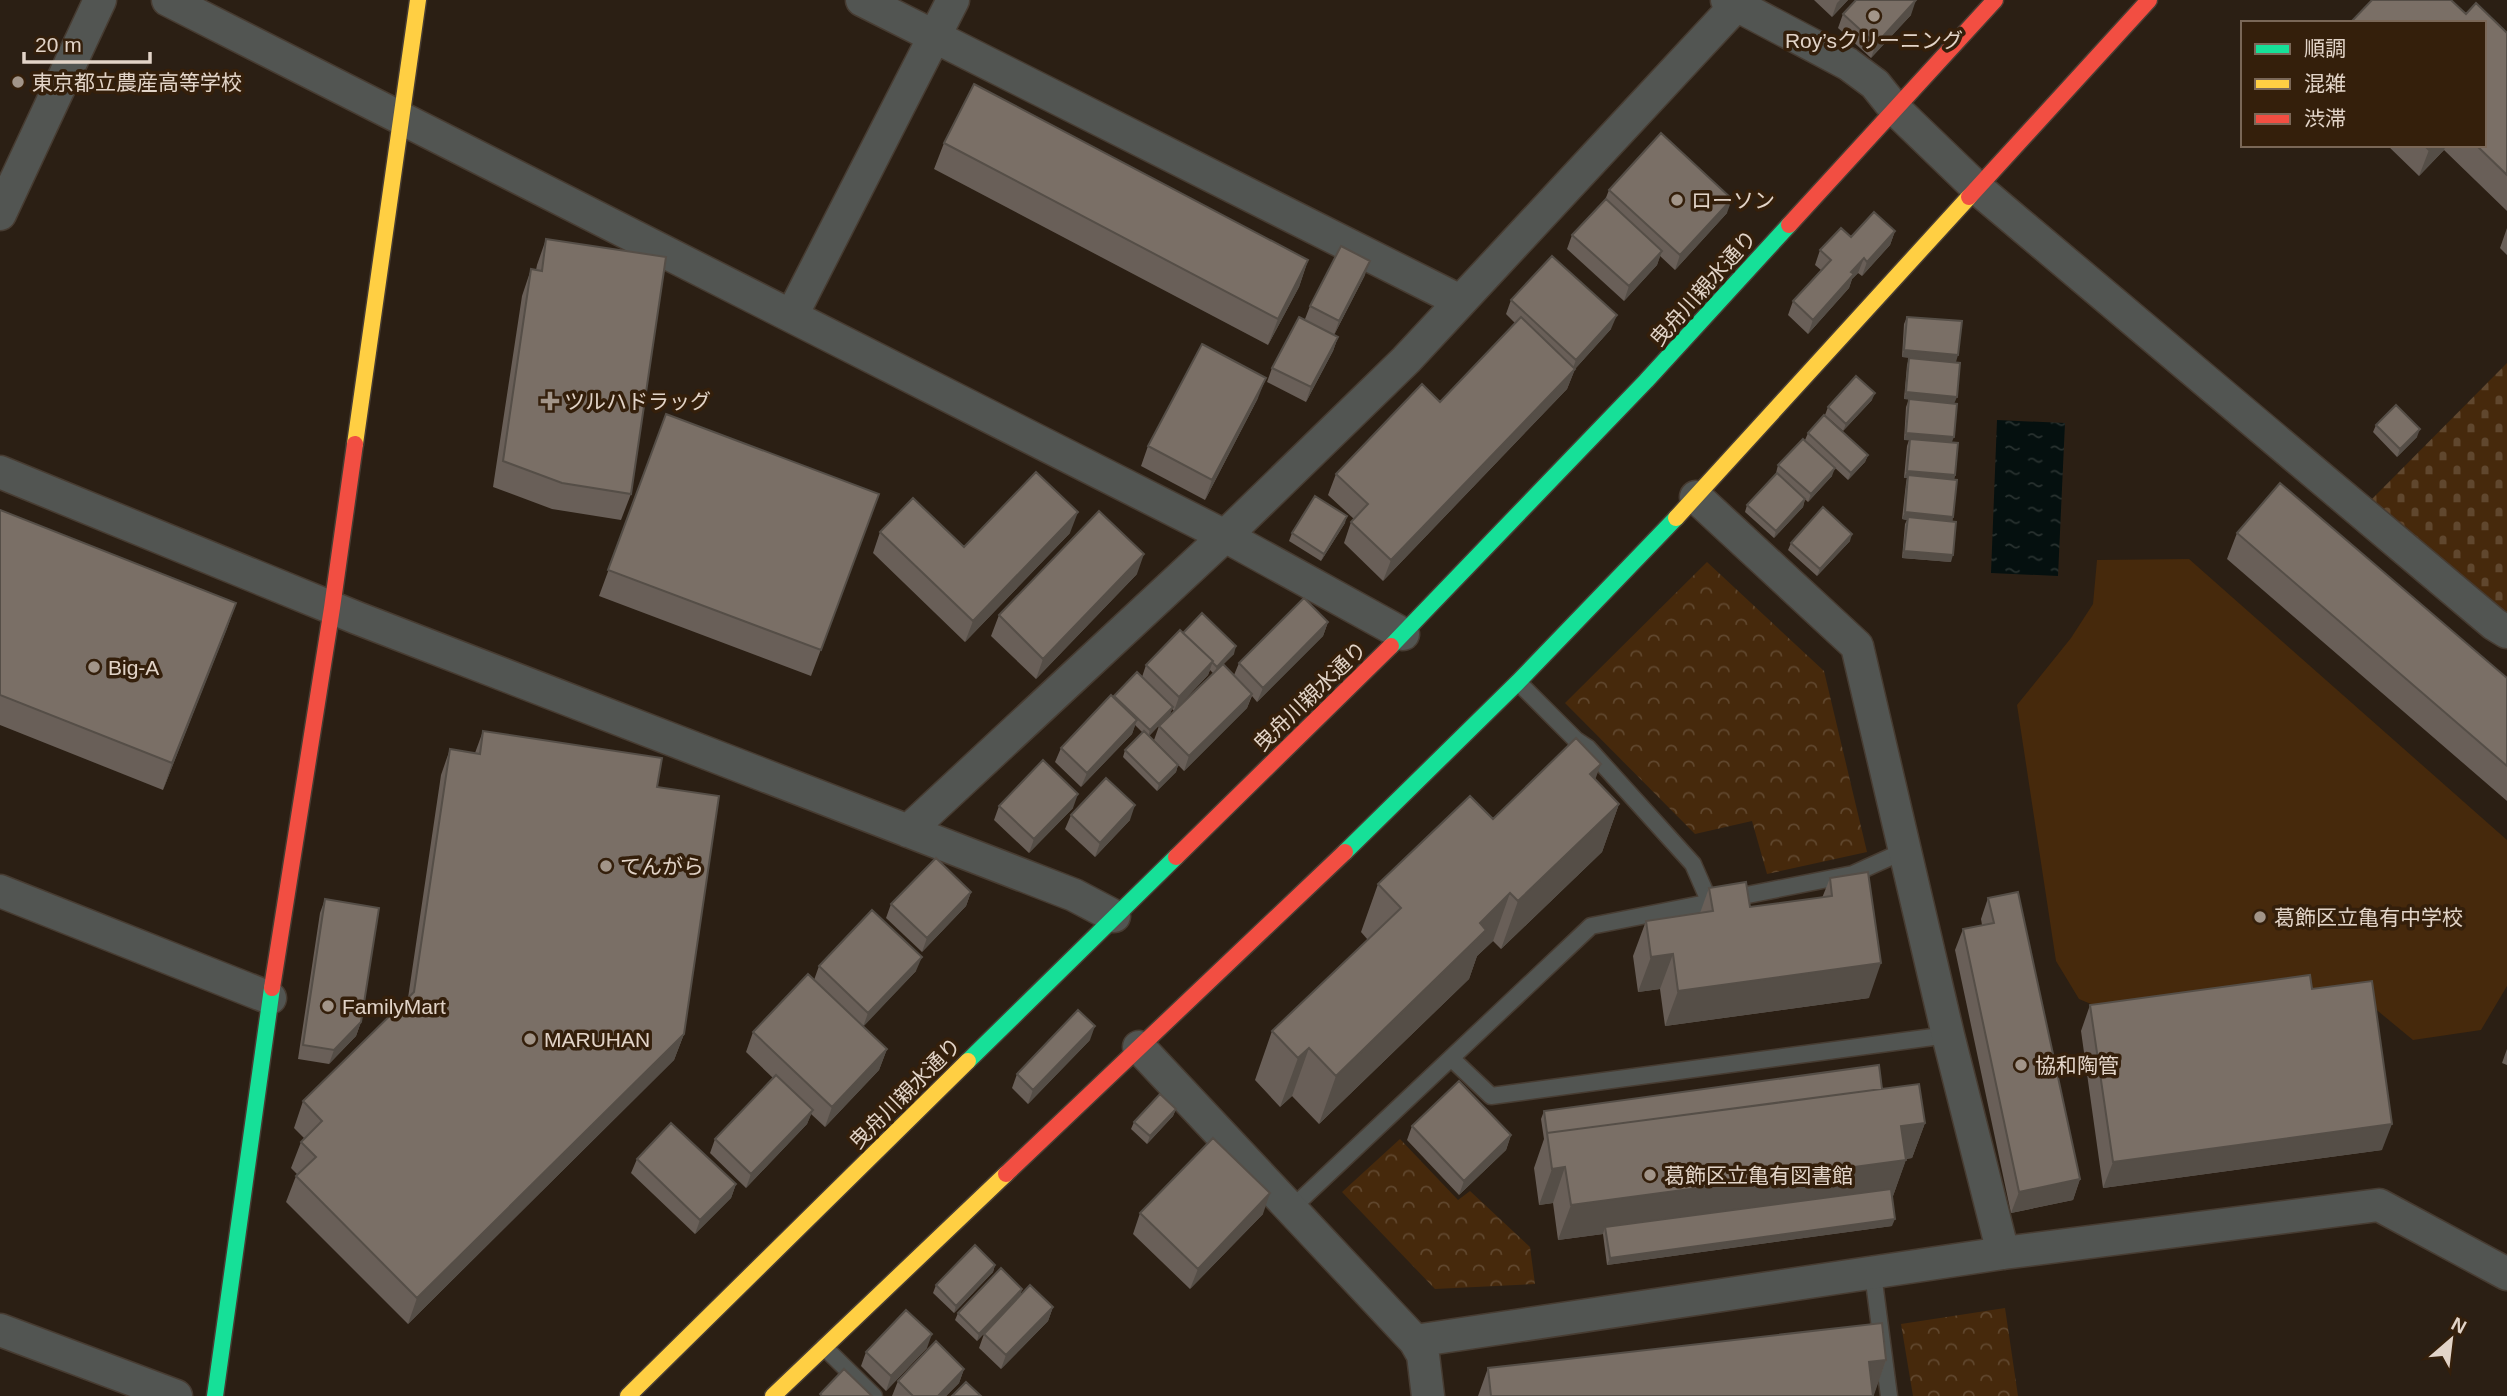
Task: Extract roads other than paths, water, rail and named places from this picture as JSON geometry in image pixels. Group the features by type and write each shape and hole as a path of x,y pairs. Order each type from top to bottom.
{"street":[{"path":"0,214 100,0"},
{"path":"168,0 792,314 1225,536 1403,634"},
{"path":"215,1396 270,998 331,608 418,0"},
{"path":"862,0 1460,301"},
{"path":"792,314 953,0"},
{"name":"曳舟川親水通り","path":"628,1396 1403,634 1646,381 1995,0"},
{"path":"773,1396 1304,891 1518,682 1696,497 2149,0"},
{"path":"908,831 1225,536 1406,360 1735,2 1848,64 1875,84 1895,109 1977,188 2507,632"},
{"path":"0,472 331,608 1074,895 1114,916"},
{"path":"1696,497 1857,646 1948,1035 2003,1253"},
{"path":"0,891 270,998"},
{"path":"1139,1047 1415,1341 1423,1355 1428,1396"},
{"path":"1415,1341 2003,1253 2379,1205 2507,1274"},
{"path":"0,1330 176,1396"}],"lane":[{"path":"1518,682 1576,740 1588,748 1693,864 1710,903"},
{"path":"1291,1209 1591,926 1853,874 1906,850"},
{"path":"1451,1058 1491,1096 1948,1035"},
{"path":"1873,1274 1889,1396"},
{"path":"824,1348 874,1396"}],"water":[{"path":"1997,420 2065,423 2058,576 1991,573"}],"place":[{"name":"Roy’sクリーニング","path":"1874,16"},
{"name":"東京都立農産高等学校","path":"18,82"},
{"name":"ローソン","path":"1677,200"},
{"name":"ツルハドラッグ","path":"550,401"},
{"name":"Big-A","path":"94,667"},
{"name":"てんがら","path":"606,866"},
{"name":"葛飾区立亀有中学校","path":"2260,917"},
{"name":"FamilyMart","path":"328,1006"},
{"name":"MARUHAN","path":"530,1039"},
{"name":"協和陶管","path":"2021,1065"},
{"name":"葛飾区立亀有図書館","path":"1650,1175"}]}
